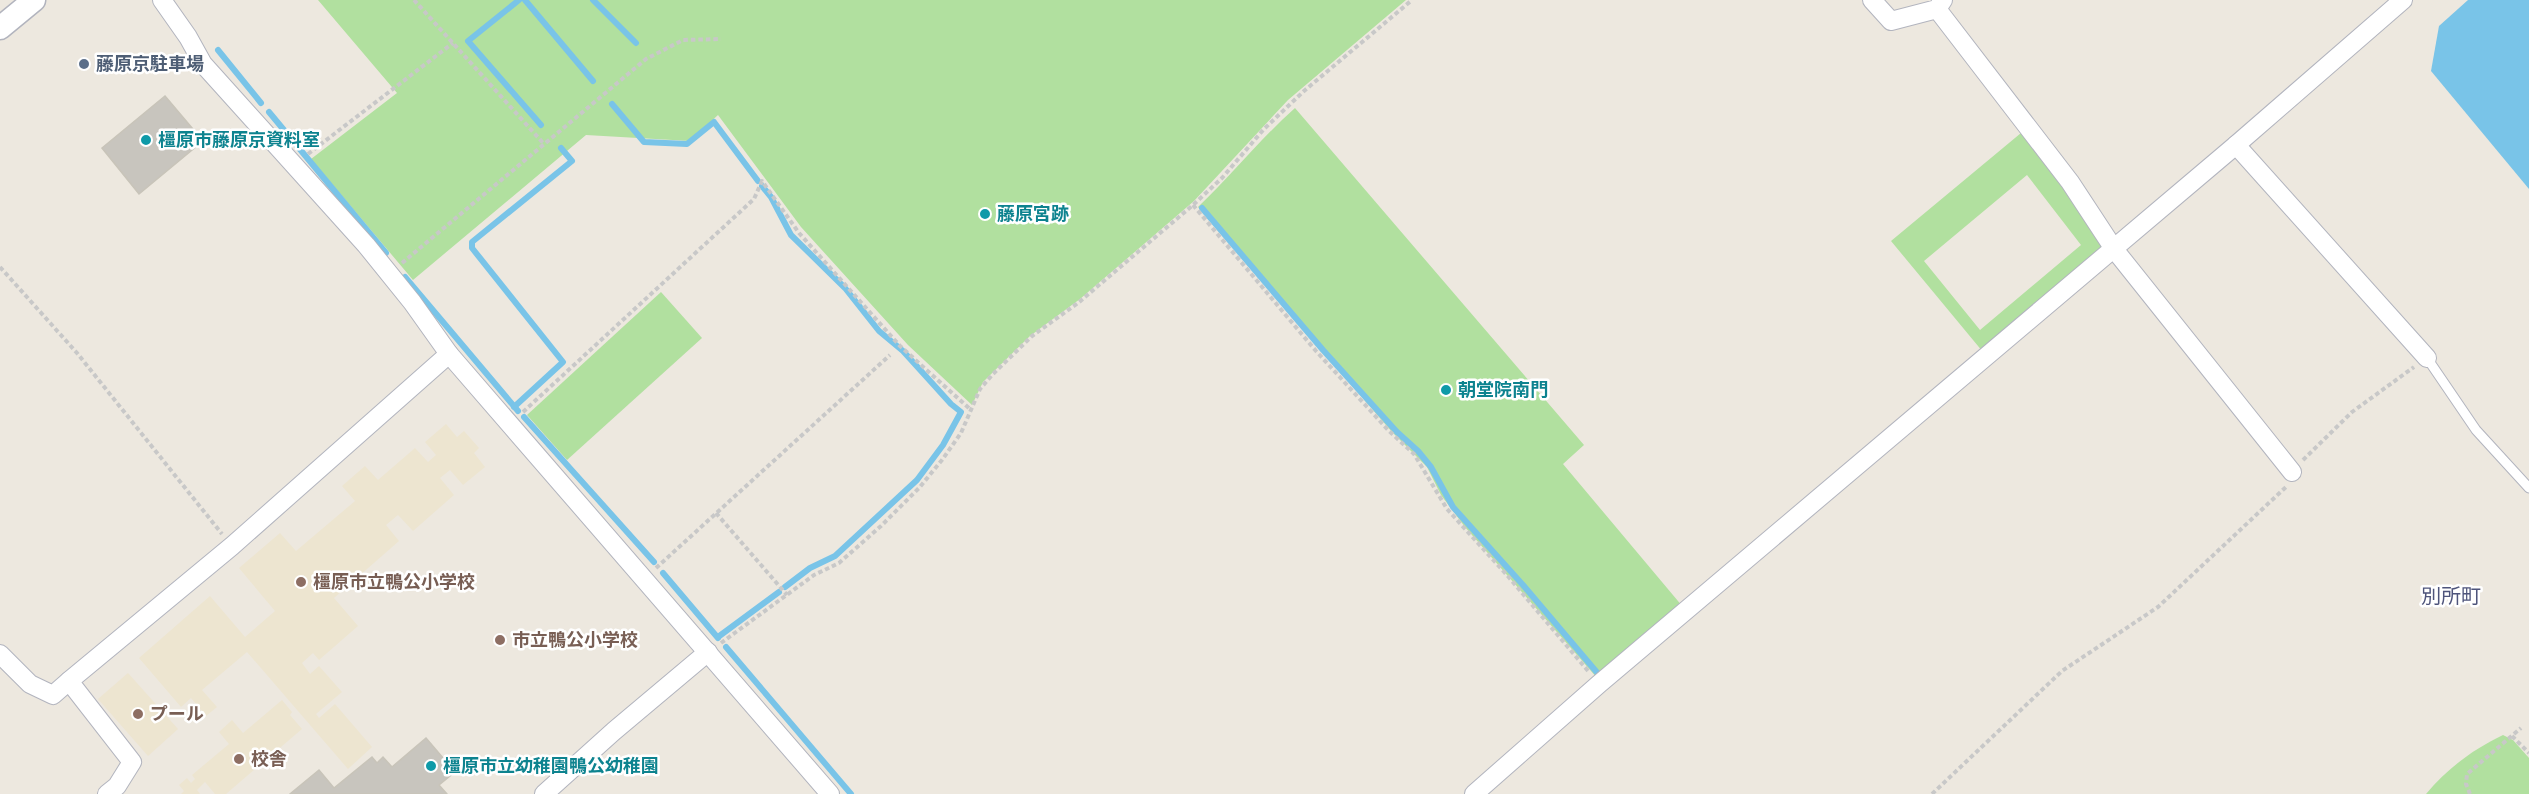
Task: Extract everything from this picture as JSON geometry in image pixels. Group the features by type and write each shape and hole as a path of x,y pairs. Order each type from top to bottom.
{"street":[{"path":"0,28 34,0"},
{"path":"162,0 188,37 203,64 390,273 449,354 830,794"},
{"path":"1872,0 1891,21 1940,4 2070,182 2114,249 2292,472"},
{"path":"1474,794 1599,684 2114,249 2403,0"},
{"path":"2236,145 2427,358"},
{"path":"0,654 30,684 53,695 232,546 449,354"},
{"path":"544,794 614,731 708,652"},
{"path":"69,681 132,762 117,786 106,794"}],"lane":[{"path":"2427,358 2476,430 2529,488"}],"path":[{"path":"414,0 544,144"},
{"path":"708,652 814,575 838,563 919,488 961,433 980,388 992,375 1032,336 1078,303 1193,205 1222,178 1264,129 1304,91 1412,0"},
{"path":"390,273 646,59 683,40 721,39"},
{"path":"308,154 453,43"},
{"path":"509,425 754,199 762,181 799,233 900,346 971,410"},
{"path":"1193,205 1316,351 1389,431 1414,454 1424,467 1447,509 1506,574 1599,684"},
{"path":"0,267 77,353 232,546"},
{"path":"644,579 890,355"},
{"path":"1932,794 2062,671 2158,607 2286,489 2292,472 2352,412 2427,358"},
{"path":"716,513 787,595"},
{"path":"2470,794 2466,784 2467,774 2521,728"},
{"path":"2512,736 2529,753"}],"shaded area":[{"name":"橿原市立鴨公小学校","path":"446,424 457,437 464,431 479,448 474,453 485,467 463,485 450,470 440,478 454,495 413,531 398,515 386,525 399,541 334,598 358,626 319,660 313,653 302,663 310,674 319,666 342,692 316,714 319,718 335,704 372,747 348,769 247,652 202,690 217,707 206,716 191,698 181,707 139,658 210,596 245,637 275,611 239,568 280,533 296,551 355,501 342,486 365,466 378,480 415,448 428,462 436,455 425,442"},
{"name":"プール","path":"128,673 178,729 148,756 98,699"},
{"name":"校舎","path":"282,700 292,712 290,715 302,729 226,794 215,794 205,782 197,790 200,794 181,794 184,791 179,785 187,778 191,783 195,779 192,775 229,744 219,732 232,720 243,733"}],"green space":[{"name":"藤原宮跡","path":"318,0 1406,0 1288,100 1194,201 1080,299 1030,336 983,382 972,405 908,345 801,227 718,115 690,141 586,135 413,280 311,159 397,93"},
{"name":"朝堂院南門","path":"1295,108 1584,445 1563,464 1683,607 1598,679 1465,527 1441,495 1427,467 1392,432 1198,207"},
{"path":"2021,133 2060,183 2104,249 1983,352 1891,241","holes":["2027,175 2081,245 1980,330 1924,261"]},
{"path":"661,292 702,338 567,460 527,415"},
{"path":"2503,735 2513,740 2529,758 2529,794 2426,794 2461,760"}],"water":[{"path":"2468,0 2529,0 2529,189 2431,71 2439,26"}],"building":[{"path":"165,96 203,141 139,194 102,148"},
{"name":"橿原市立幼稚園鴨公幼稚園","path":"426,738 455,772 439,785 447,794 290,794 319,770 334,788 372,757 377,763 383,757 392,767"}],"waterway":[{"path":"519,0 468,41 541,125"},
{"path":"525,0 593,81"},
{"path":"593,0 636,43"},
{"path":"218,50 261,103"},
{"path":"612,104 644,142 687,144 714,122 758,181"},
{"path":"269,112 386,253"},
{"path":"514,407 563,362 472,248 472,242 572,161 561,148"},
{"path":"762,186 771,197 791,235 845,288 879,331 903,351 961,412 943,445 917,480 835,556 810,568 785,587"},
{"path":"1202,208 1323,350 1397,432 1418,451 1431,467 1453,507 1600,676"},
{"path":"405,277 518,411"},
{"path":"524,417 654,562"},
{"path":"663,573 718,638"},
{"path":"718,637 779,592"},
{"path":"726,647 851,794"}],"place":[{"name":"藤原京駐車場","path":"84,64"},
{"name":"橿原市藤原京資料室","path":"146,140"},
{"name":"藤原宮跡","path":"985,214"},
{"name":"朝堂院南門","path":"1446,390"},
{"name":"橿原市立鴨公小学校","path":"301,582"},
{"name":"市立鴨公小学校","path":"500,640"},
{"name":"プール","path":"138,714"},
{"name":"校舎","path":"239,759"},
{"name":"橿原市立幼稚園鴨公幼稚園","path":"431,766"}],"district":[{"name":"別所町","path":"2451,596"}]}
